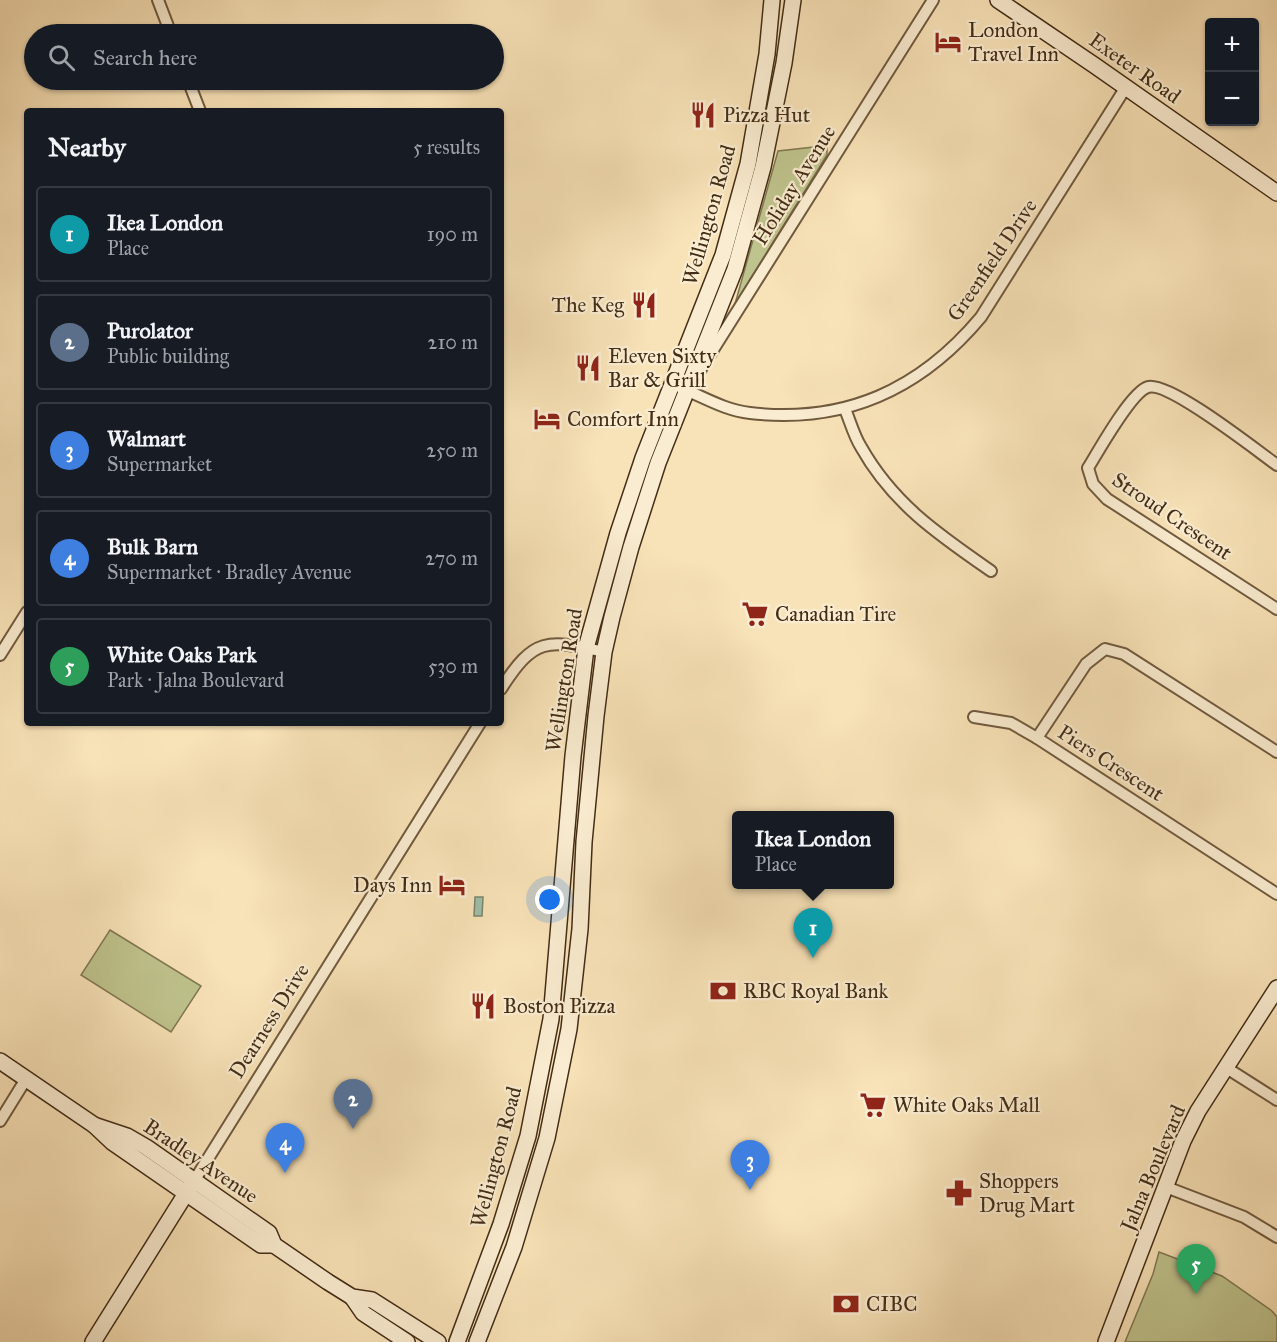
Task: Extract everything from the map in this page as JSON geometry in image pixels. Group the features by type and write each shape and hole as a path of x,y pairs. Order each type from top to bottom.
{"main road":[{"name":"Wellington Road","path":"457,1342 501,1224 528,1137 550,1027 577,715 586,648 618,533 643,458 723,255 746,172 767,54 772,0"},
{"name":"Wellington Road","path":"477,1342 514,1247 548,1138 569,1029 580,929 585,822 604,652 631,547 658,463 735,269 764,167 784,63 793,0"},
{"name":"Exeter Road","path":"998,0 1277,193"},
{"name":"Jalna Boulevard","path":"1106,1342 1184,1141 1198,1111 1277,988"},
{"path":"550,1027 569,1029"},
{"name":"Bradley Avenue","path":"0,1060 94,1125 127,1136 190,1187 269,1233 274,1245 352,1297 363,1313 407,1342"},
{"name":"Dearness Drive","path":"93,1342 190,1187"},
{"name":"Bradley Avenue","path":"352,1297 372,1300 438,1342"}],"street":[{"path":"158,0 167,24"},
{"name":"Holiday Avenue","path":"687,390 933,0"},
{"name":"Greenfield Drive","path":"672,384 712,404 748,413 803,415 845,409 894,390 935,364 959,343 981,317 1126,87"},
{"path":"192,90 199,108"},
{"name":"Stroud Crescent","path":"1277,465 1181,397 1159,387 1147,387 1138,393 1121,415 1088,468 1093,484 1107,499 1277,609"},
{"path":"845,409 860,446 879,476 901,502 928,526 991,571"},
{"path":"0,655 24,617"},
{"path":"504,685 520,661 541,645 560,644 604,652"},
{"name":"Piers Crescent","path":"1277,752 1124,654 1105,649 1086,664 1036,738 1277,894"},
{"path":"974,717 1011,723 1036,738"},
{"name":"Dearness Drive","path":"190,1187 478,726"},
{"path":"1225,1067 1277,1100"},
{"path":"0,1121 26,1079"},
{"path":"1166,1187 1244,1217 1277,1237"}],"shaded area":[{"path":"823,146 827,148 827,155 735,304 778,151"},
{"path":"475,897 483,897 482,916 474,916"},
{"path":"110,930 201,986 171,1032 81,975"},
{"path":"1159,1252 1222,1276 1272,1311 1277,1317 1277,1342 1125,1342 1153,1274"}],"place":[{"name":"London Travel Inn","path":"948,42"},
{"name":"Pizza Hut","path":"703,115"},
{"name":"The Keg","path":"644,305"},
{"name":"Eleven Sixty Bar & Grill","path":"588,368"},
{"name":"Comfort Inn","path":"547,419"},
{"name":"Canadian Tire","path":"755,614"},
{"name":"Days Inn","path":"452,885"},
{"name":"Ikea London","path":"813,958"},
{"name":"RBC Royal Bank","path":"723,991"},
{"name":"Boston Pizza","path":"483,1006"},
{"name":"White Oaks Mall","path":"873,1105"},
{"name":"Purolator","path":"353,1129"},
{"name":"Bulk Barn","path":"285,1173"},
{"name":"Walmart","path":"750,1190"},
{"name":"Shoppers Drug Mart","path":"959,1193"},
{"name":"White Oaks Park","path":"1196,1294"},
{"name":"CIBC","path":"846,1304"}]}
